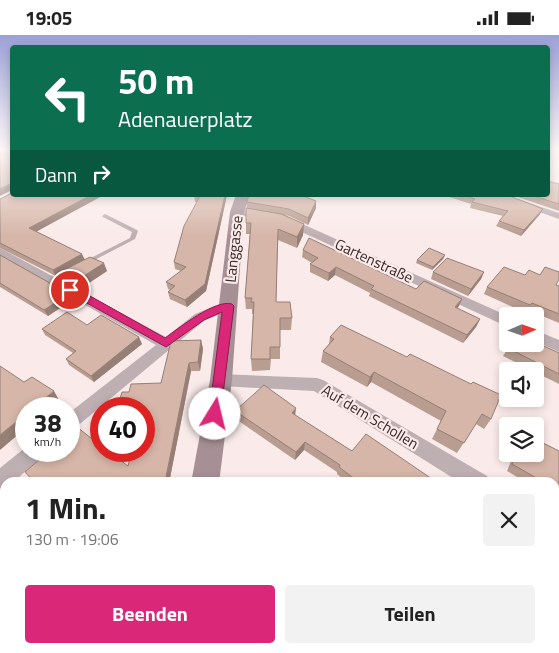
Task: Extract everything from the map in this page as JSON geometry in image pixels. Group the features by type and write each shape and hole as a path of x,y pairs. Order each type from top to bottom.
{"street":[{"path":"502,197 559,216"},
{"name":"Langgasse","path":"206,477 221,380 240,203"},
{"name":"Gartenstraße","path":"240,203 285,220 499,318"},
{"path":"0,252 58,279 166,343"},
{"path":"80,414 200,317 228,306"},
{"path":"544,339 559,346"},
{"name":"Auf dem Schollen","path":"221,380 317,385 470,477"},
{"path":"2,475 20,462"}],"lane":[{"path":"81,265 132,239 135,231 104,216"}],"building":[{"path":"0,179 10,179 10,184 0,189"},
{"path":"550,182 559,184 559,204 537,197 550,197"},
{"path":"10,194 10,197 87,197 29,228 82,254 53,270 0,243 0,199"},
{"path":"199,197 225,197 205,284 185,300 168,292 175,286 166,282 186,267 174,262 184,226"},
{"path":"248,197 306,197 316,201 308,218 289,209 247,202"},
{"path":"468,197 512,197 543,209 524,230 499,221 508,211 472,202 475,199"},
{"path":"246,208 281,214 304,224 297,237 278,229 276,302 290,302 292,318 280,318 280,347 270,347 270,359 251,359 254,302 251,302 252,298 245,298 251,223 246,223"},
{"path":"309,238 416,289 424,281 462,299 455,307 480,319 467,335 371,289 374,286 336,267 329,273 310,264 318,258 303,250"},
{"path":"429,248 445,255 433,267 417,260"},
{"path":"0,255 64,291 57,295 63,298 44,310 0,283"},
{"path":"90,257 104,263 76,281 60,272"},
{"path":"447,258 484,272 471,289 433,272"},
{"path":"504,267 525,275 529,270 540,275 545,267 559,272 559,279 556,285 559,286 559,314 532,303 530,305 487,287"},
{"path":"67,312 87,325 101,315 139,337 91,376 66,359 76,351 42,329"},
{"path":"341,325 407,357 410,354 471,384 473,382 499,394 499,400 491,419 482,414 464,443 437,429 446,411 374,372 370,377 323,351 334,339 330,337"},
{"path":"201,340 198,362 189,363 166,477 30,477 25,472 36,462 80,462 80,429 90,437 90,462 123,462 128,466 129,462 155,462 155,397 121,397 122,392 129,392 131,384 161,383 171,341"},
{"path":"544,346 559,353 559,374 544,366 544,362 535,362 518,353 544,353"},
{"path":"0,366 24,382 32,377 54,391 47,397 15,397 15,423 0,435"},
{"path":"264,385 296,408 292,413 352,451 366,434 429,477 352,477 339,467 340,465 305,442 296,452 235,411"},
{"path":"544,444 559,451 559,477 535,477 512,464 513,462 544,462"}],"route":[{"path":"70,290 166,343 200,317 228,306 221,380 215,414"}]}
